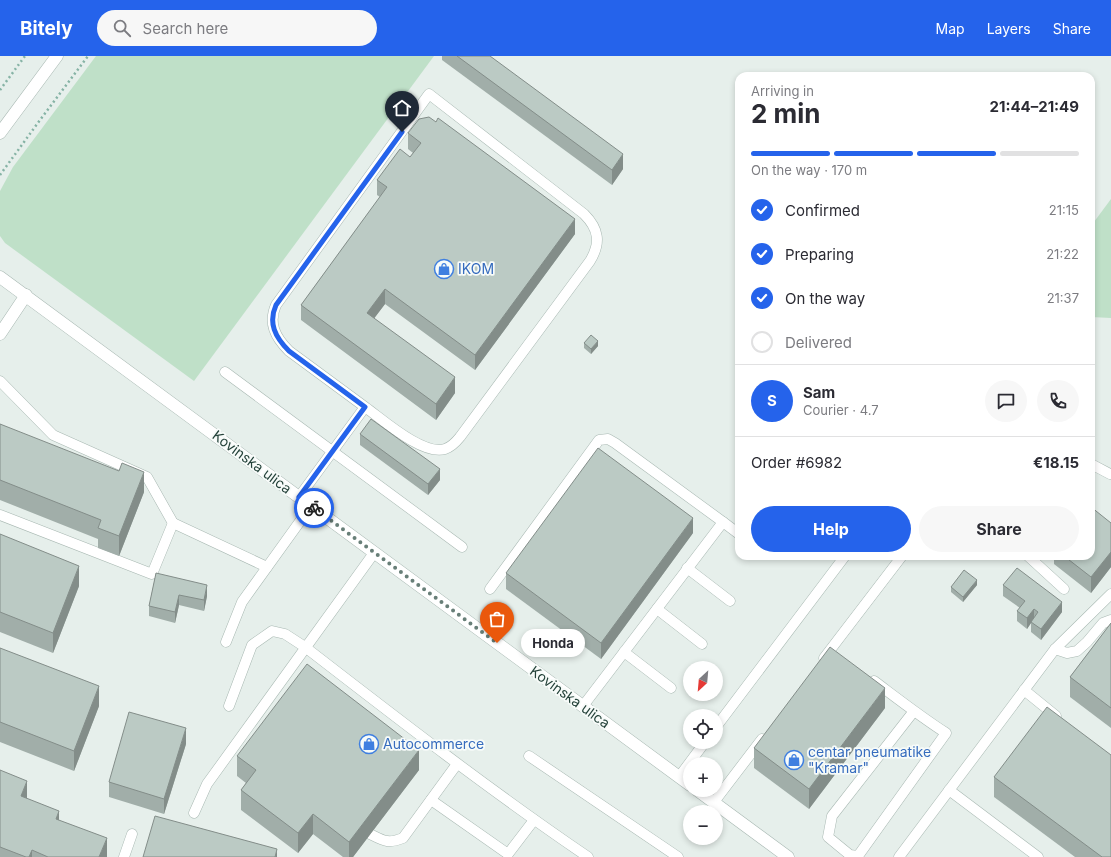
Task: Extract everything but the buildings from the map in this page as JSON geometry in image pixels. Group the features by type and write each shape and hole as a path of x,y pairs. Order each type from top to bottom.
{"street":[{"path":"0,133 57,56"},
{"name":"Kovinska ulica","path":"0,277 683,780"},
{"path":"0,334 26,295"},
{"path":"707,797 788,857"}],"lane":[{"path":"429,94 584,214 590,220 594,228 597,238 596,247 590,261 460,438 453,444 445,449 436,450 424,448 365,407 289,351 282,344 274,328 273,313 276,305 429,94"},
{"path":"225,372 462,547"},
{"path":"0,380 53,435 147,477 173,523 266,567"},
{"path":"299,497 365,407"},
{"path":"490,589 600,440 608,439 615,443 735,531"},
{"path":"1095,466 1110,474"},
{"path":"226,642 242,602 311,506"},
{"path":"0,515 152,574 173,523"},
{"path":"583,706 723,522"},
{"path":"194,813 207,784 374,553"},
{"path":"723,718 842,560"},
{"path":"817,667 835,651 899,560"},
{"path":"1032,560 1064,589"},
{"path":"688,568 730,601"},
{"path":"899,857 1055,649 1111,594"},
{"path":"657,609 702,644"},
{"path":"1055,649 1067,653 1076,651 1087,642 1103,622 1111,620"},
{"path":"229,706 252,645 272,631 285,634 305,647 457,764 588,857"},
{"path":"624,652 671,688"},
{"path":"869,677 914,711 929,723 946,733 858,856 850,856 828,837 832,816 914,711"},
{"path":"1024,690 1061,720"},
{"path":"714,802 770,728"},
{"path":"679,777 700,749"},
{"path":"530,756 678,857"},
{"path":"370,834 383,841 393,842 403,838 457,764"},
{"path":"949,790 1038,857"},
{"path":"430,800 508,854 534,820"},
{"path":"124,857 132,834"}],"path":[{"path":"0,90 26,56"},
{"path":"0,175 88,56"}],"green space":[{"path":"96,56 434,56 194,381 5,243 0,236 0,191 13,167"},
{"path":"1111,199 1111,318 1095,317 1095,221"}],"way so far":[{"path":"314,508 497,643"}],"place":[{"name":"IKOM","path":"444,269"},
{"name":"Honda","path":"497,643"},
{"name":"Autocommerce","path":"369,744"},
{"name":"centar pneumatike \"Kramar\"","path":"794,760"}],"route":[{"path":"314,508 299,497 365,407 289,351 282,344 276,335 272,321 273,313 276,305 402,132"}]}
